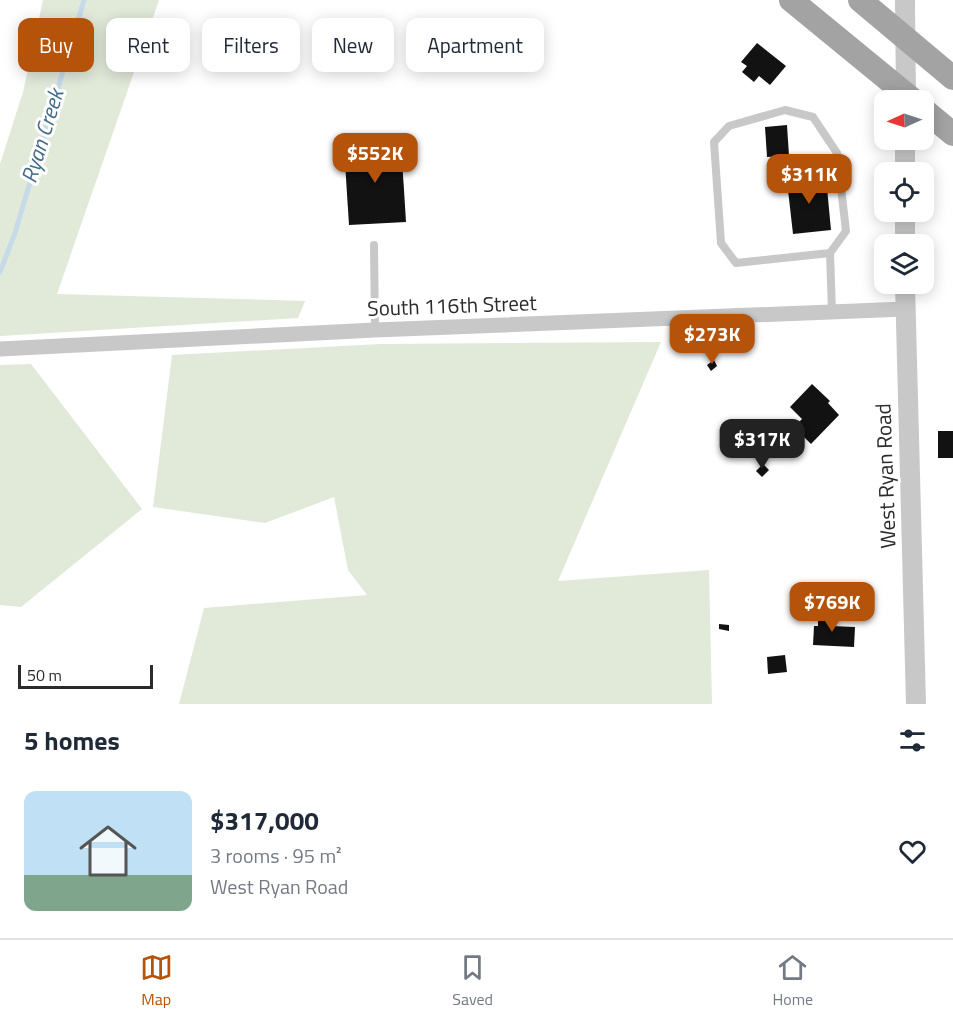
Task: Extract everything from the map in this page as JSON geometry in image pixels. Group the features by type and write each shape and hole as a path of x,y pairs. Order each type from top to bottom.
{"main road":[{"path":"791,0 898,90"},
{"path":"860,0 953,78"},
{"path":"934,118 953,134"}],"street":[{"path":"904,0 907,90"},
{"name":"West Ryan Road","path":"905,294 916,704"},
{"name":"South 116th Street","path":"0,349 375,330 905,309"}],"lane":[{"path":"830,253 736,263 721,243 714,142 729,126 785,110 813,117 837,153 846,231 830,253 832,312"},
{"path":"374,245 375,330"}],"green space":[{"path":"43,0 159,0 153,18 106,18 106,72 134,72 57,294 305,301 298,318 0,336 0,164 27,72 94,72 94,18 39,18"},
{"path":"661,342 558,581 709,570 712,704 179,704 204,608 367,595 348,570 334,497 265,523 153,507 172,355 381,344"},
{"path":"31,364 142,509 21,607 0,605 0,365"}],"building":[{"path":"757,43 786,66 770,85 759,76 754,82 742,72 747,66 741,62"},
{"path":"787,125 789,156 767,157 765,127"},
{"path":"401,143 406,222 349,225 344,147"},
{"path":"826,177 831,230 793,234 787,181"},
{"path":"714,360 717,366 711,371 707,365"},
{"path":"812,384 830,401 828,403 839,415 811,444 794,427 802,419 790,407"},
{"path":"938,431 953,431 953,458 938,458"},
{"path":"763,464 769,470 762,477 756,471"},
{"path":"818,613 832,613 832,626 855,627 854,647 813,645 814,626 818,626"},
{"path":"719,624 729,625 729,631 719,629"},
{"path":"785,655 787,672 768,674 767,657"}],"waterway":[{"name":"Ryan Creek","path":"0,272 15,233 84,0"}]}
